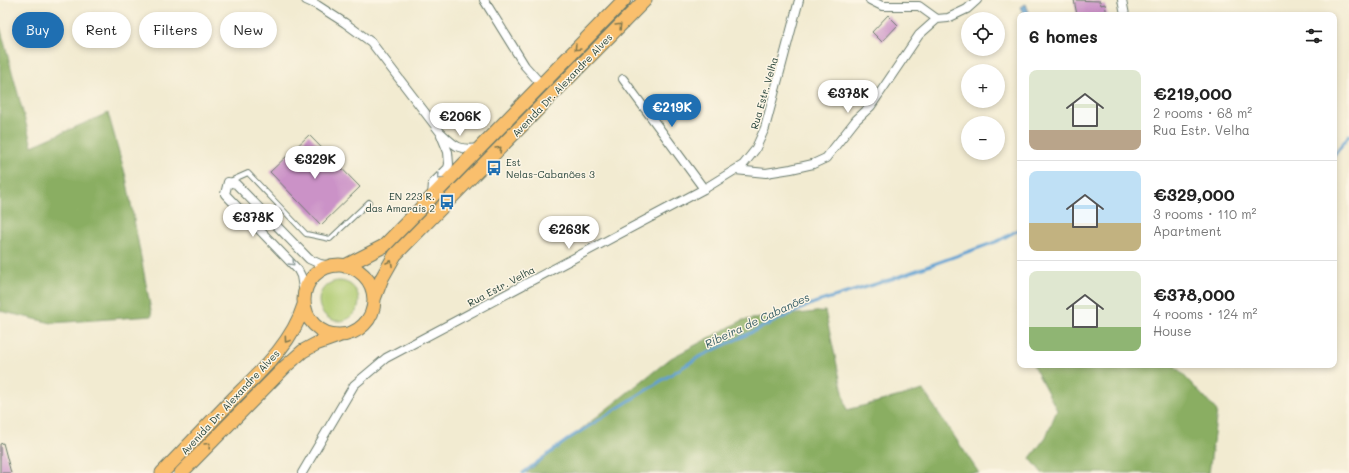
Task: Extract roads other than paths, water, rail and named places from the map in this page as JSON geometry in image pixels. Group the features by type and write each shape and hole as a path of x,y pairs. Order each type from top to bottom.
{"main road":[{"name":"Avenida Dr. Alexandre Alves","path":"345,266 384,246 624,0"},
{"name":"Avenida Dr. Alexandre Alves","path":"374,299 382,278 395,255 645,0"},
{"path":"331,266 345,266 356,270 365,277 371,287 374,299 368,318 361,326 352,332 342,334 332,334 322,330 314,324 308,315 304,300 307,284 313,276 331,266"},
{"name":"Avenida Dr. Alexandre Alves","path":"162,473 274,357 293,331 300,317 304,300"},
{"name":"Avenida Dr. Alexandre Alves","path":"181,473 286,366 303,351 316,344 342,334"}],"street":[{"path":"306,0 317,5 345,23 371,42 440,132 455,146 464,149 479,148"},
{"path":"484,0 526,66 541,84"},
{"name":"Rua Estr. Velha","path":"302,473 354,385 386,358 704,189 743,165 755,150 765,128 800,0"},
{"path":"870,0 882,6 919,6 937,19"},
{"path":"735,170 766,173 813,164 826,158 856,120 870,106 919,36 937,19 948,18 967,9 977,0"},
{"path":"1122,0 1124,12"},
{"path":"623,78 704,189"},
{"path":"432,196 433,183 448,168 449,164 448,152 440,132"},
{"path":"304,300 301,276 298,270 225,194 228,182 236,184 309,260 331,266"}],"lane":[{"path":"228,182 248,174 306,234 330,239 369,202"},
{"path":"257,227 279,206"}],"water":[{"path":"1026,4 1029,12 1022,12 1020,7"}],"waterway":[{"name":"Ribeira de Cabanões","path":"1337,152 1349,135"},
{"name":"Ribeira de Cabanões","path":"523,473 570,438 699,357 814,303 892,279 998,241 1017,231"}],"place":[{"name":"Est Nelas-Cabanões 3","path":"494,168"},
{"name":"EN 223 R. das Amarais 2","path":"447,202"}]}
